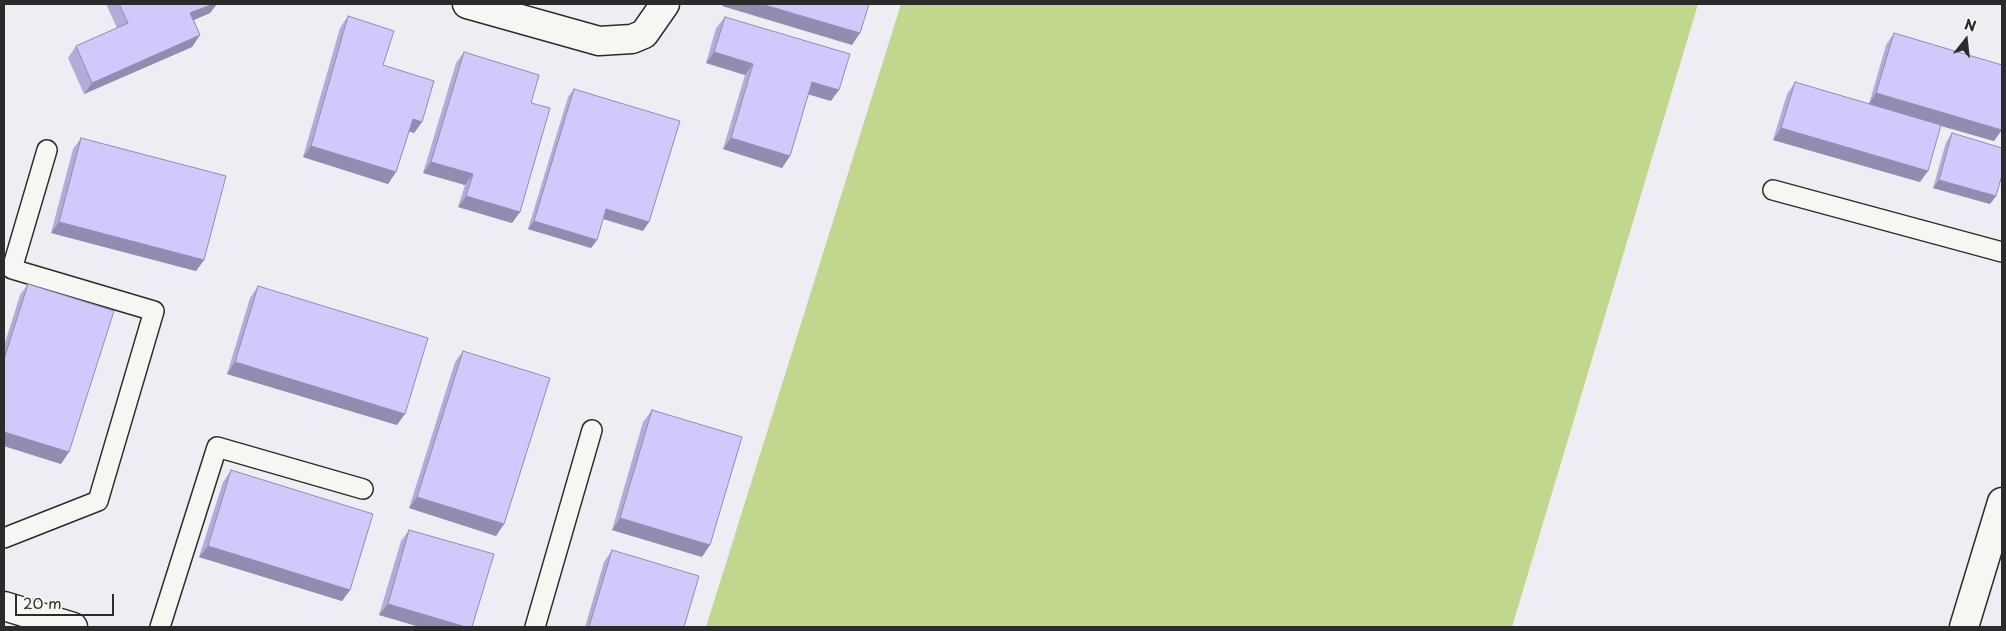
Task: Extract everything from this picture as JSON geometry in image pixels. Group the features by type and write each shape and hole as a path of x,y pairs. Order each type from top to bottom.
{"street":[{"path":"467,4 599,41 632,39 644,34 665,4"},
{"path":"1964,627 2002,502"},
{"path":"4,606 73,627"}],"lane":[{"path":"4,538 98,501 154,311 12,269 47,150"},
{"path":"1773,190 2002,252"},
{"path":"535,627 592,430"},
{"path":"160,627 217,447 363,489"}],"green space":[{"path":"901,4 1698,4 1512,627 706,627"}],"building":[{"path":"119,4 213,4 190,13 200,35 92,83 76,46 128,23"},
{"path":"761,4 869,4 860,33"},
{"path":"348,16 394,31 383,65 434,81 422,122 413,119 396,172 311,146"},
{"path":"725,17 850,54 839,90 812,82 790,156 731,138 753,64 714,52"},
{"path":"1894,33 2002,65 2002,130 1876,93"},
{"path":"464,52 539,75 531,103 550,108 520,212 466,196 473,174 431,162"},
{"path":"1795,82 1941,125 1928,171 1781,128"},
{"path":"574,89 680,121 649,222 606,209 597,240 534,221"},
{"path":"1952,133 2002,148 2002,175 1996,196 1939,180"},
{"path":"81,138 226,176 204,260 59,222"},
{"path":"28,284 114,311 69,452 4,432 4,359"},
{"path":"258,286 428,338 405,414 235,362"},
{"path":"463,351 550,378 504,524 417,497"},
{"path":"652,410 742,437 710,545 620,518"},
{"path":"231,470 373,514 350,590 208,546"},
{"path":"409,530 494,554 472,627 466,627 388,604"},
{"path":"612,550 699,576 684,627 589,627"}]}
